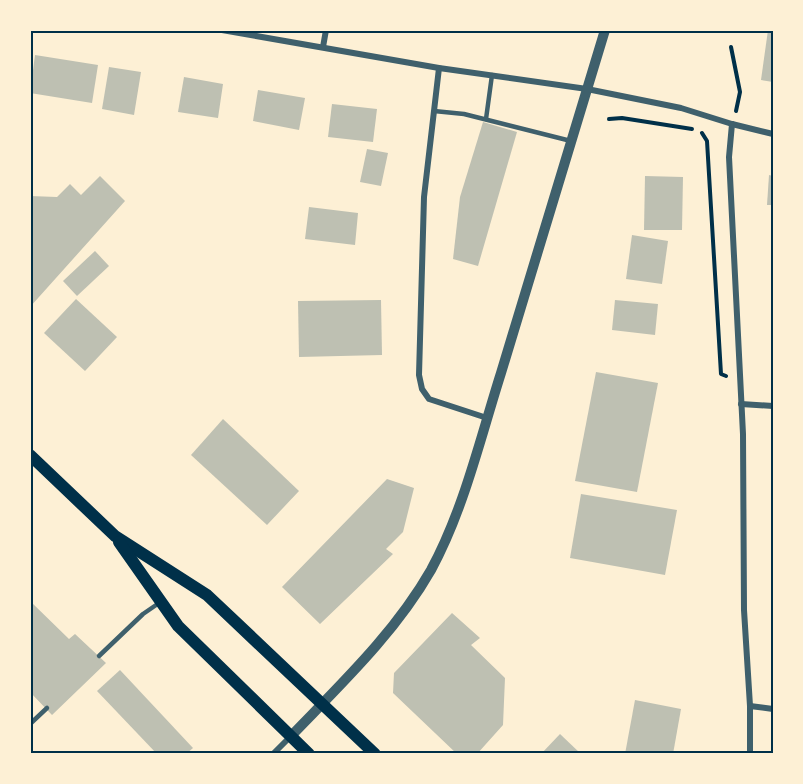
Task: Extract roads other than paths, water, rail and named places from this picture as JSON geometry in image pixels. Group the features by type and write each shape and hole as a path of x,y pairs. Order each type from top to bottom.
{"main road":[{"path":"30,455 115,536 207,595 375,754"},
{"path":"115,536 178,626 309,754"}],"street":[{"path":"222,30 439,68 587,89 693,111 773,134"},
{"path":"323,47 326,30"},
{"path":"273,754 352,673 387,632 430,571 457,511 605,30"},
{"path":"439,68 422,230 418,361 420,382 424,395 429,399 487,418"},
{"path":"732,124 729,157 741,404 744,610 750,706 750,754"},
{"path":"741,404 773,406"},
{"path":"750,706 773,709"}],"lane":[{"path":"486,119 492,75"},
{"path":"433,111 464,114 572,141"},
{"path":"99,656 143,614 161,601"},
{"path":"30,724 47,708"}]}
